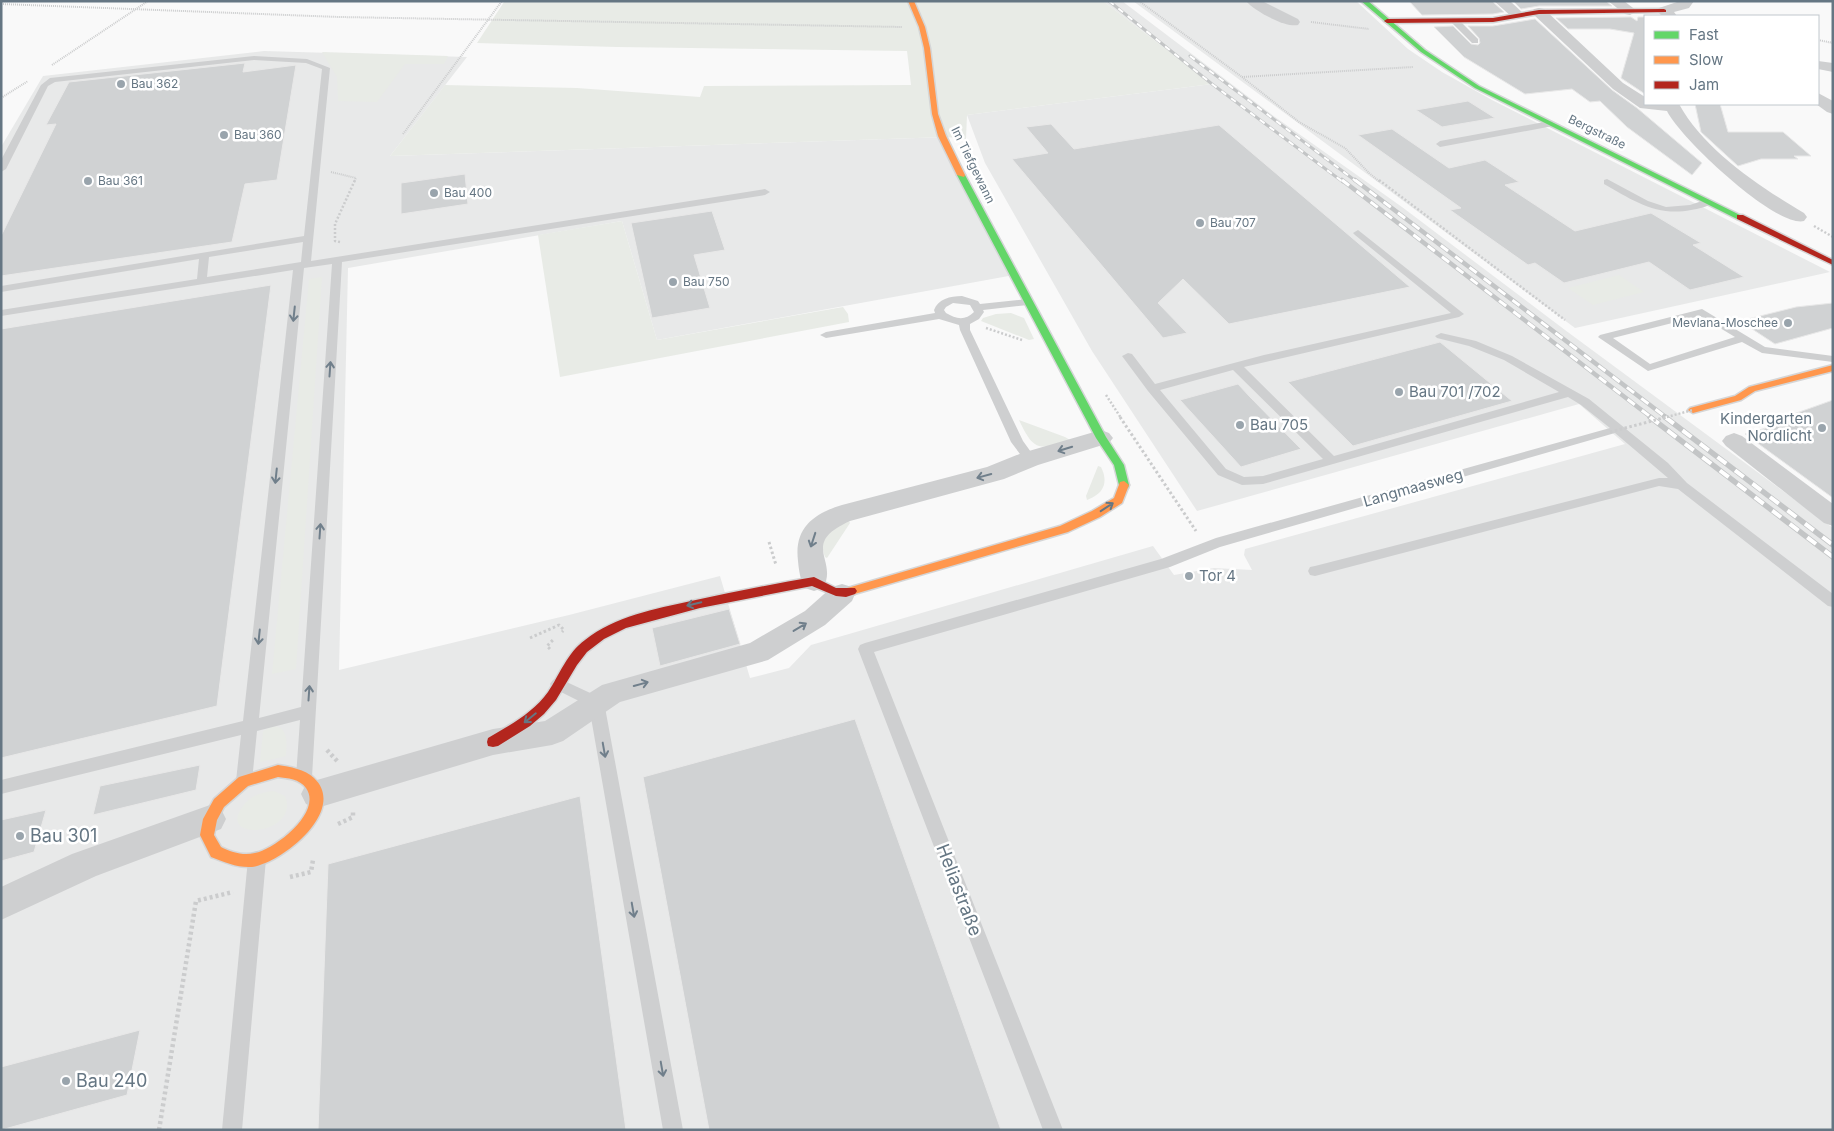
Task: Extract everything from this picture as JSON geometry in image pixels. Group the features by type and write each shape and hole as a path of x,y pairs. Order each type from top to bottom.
{"street":[{"name":"Im Tiefgewann","path":"842,594 1064,529 1096,514 1118,500 1125,484 1119,465 1101,438 1053,350 954,163 942,136 932,101 927,48 922,27 911,1"},
{"path":"1252,1 1262,8 1293,22"},
{"name":"Bergstraße","path":"1364,1 1403,35 1444,66 1477,87 1833,263"},
{"path":"1501,1 1518,15"},
{"path":"1615,1 1630,11"},
{"path":"1387,21 1493,20 1539,12 1630,11 1667,14 1684,5 1687,1"},
{"path":"1539,12 1618,86 1644,104"},
{"path":"1819,65 1833,68"},
{"path":"1819,99 1833,109"},
{"path":"1646,105 1672,106 1679,120 1696,140 1774,204 1798,217"},
{"path":"1693,410 1738,398 1752,389 1833,368"},
{"path":"814,581 810,549 811,539 818,528 827,520 842,514 995,473 1101,438"},
{"path":"1734,441 1833,516"},
{"path":"493,742 531,718 552,697 562,674 588,644 605,632 627,622 726,596 814,581 825,589 842,594"},
{"path":"310,785 312,816 305,828 295,838 257,860 236,860 216,852 207,835 210,819 219,803 244,781 278,771 291,772 310,785 355,784 493,742 552,732 612,693 758,652 815,618 842,594"},
{"path":"1,904 84,865 210,819"}],"lane":[{"path":"1455,20 1475,41"},
{"path":"1,169 45,85 53,80 254,58 307,61 326,68 308,238 303,265 244,781"},
{"path":"1440,144 1550,124"},
{"path":"1607,182 1654,209 1669,211 1688,210 1708,202"},
{"path":"1,289 58,292 202,281 765,192"},
{"path":"1152,388 1236,366 1459,314 1358,233"},
{"path":"1,313 58,292 204,256 308,238"},
{"path":"202,281 204,256"},
{"path":"310,785 308,712 337,260"},
{"path":"941,315 939,310 941,306 952,296 969,301 978,307 1028,302"},
{"path":"965,326 977,316 979,312 978,307"},
{"path":"1744,338 1648,368 1604,337 1702,312 1744,338 1762,350 1833,359"},
{"path":"826,335 941,315 965,326 1017,442 1030,460"},
{"path":"1441,336 1472,343 1508,358 1585,402 1664,466 1682,486 1833,602"},
{"path":"1128,356 1152,388 1222,472 1242,481 1263,480 1569,393"},
{"path":"1236,366 1332,461"},
{"name":"Langmaasweg","path":"865,649 1165,563 1216,543 1610,432"},
{"path":"1316,571 1659,482 1670,482 1682,486"},
{"name":"Heliastraße","path":"865,649 1053,1130"},
{"path":"558,684 596,702 673,1130"},
{"path":"1,787 308,712"},
{"path":"232,1130 257,860"}],"path":[{"path":"45,69 148,1"},
{"path":"403,134 502,1"},
{"path":"1139,1 1242,77 1299,122 1345,148 1370,173 1565,320"},
{"path":"1,4 131,11 486,20 922,27"},
{"path":"1293,22 1322,22 1384,32 1388,36 1403,35"},
{"path":"1819,40 1833,43"},
{"path":"1242,77 1444,66"},
{"path":"1,98 30,80"},
{"path":"965,326 982,327 1053,350"},
{"path":"1101,387 1193,529 1204,538 1216,543"},
{"path":"1610,432 1693,410"},
{"path":"769,542 778,570"},
{"path":"530,638 559,625 564,630 547,646 555,654"},
{"path":"335,828 340,823 353,817 355,784"},
{"path":"159,1130 196,901 311,872 314,859"}],"shaded area":[{"path":"487,1 1103,1 1212,84 967,115 966,139 946,137 390,156 445,85 577,88 700,97 704,86 911,85 907,51 477,43 504,2"},
{"path":"1103,1 1122,1 1275,117 1402,207 1833,528 1833,1130 1,1130 1,147 43,76 264,51 467,57 390,156 946,137 1014,275 657,340 622,221 348,268 339,670 569,615 720,576 750,678 789,668 811,645 1153,546 1174,575 1214,568 1252,570 1244,555 1245,549 1625,444 1579,404 1197,511 1092,351 985,163 967,115 1212,84"},
{"path":"1133,1 1356,1 1408,49 1442,72 1492,100 1830,272 1575,328"},
{"path":"322,52 448,56 444,64 405,64 377,102 338,101 337,77"},
{"path":"622,221 657,340 843,307 848,314 849,322 560,377 538,235"},
{"path":"1619,275 1644,292 1593,305 1568,288"},
{"path":"322,277 296,669 272,674 309,279"},
{"path":"1011,313 1024,318 1034,339 1029,340 981,321 983,318 996,314"},
{"path":"1019,420 1070,440 1051,446 1038,446 1029,438"},
{"path":"1098,466 1101,467 1103,473 1103,487 1097,495 1087,500 1086,496"},
{"path":"849,521 850,523 827,558 825,557 823,543 827,533"},
{"path":"273,726 282,729 286,737 286,756 260,762 263,731"},
{"path":"274,791 285,796 287,809 281,819 271,826 260,830 240,826 237,818 243,806 256,795"}],"building":[{"path":"1409,1 1492,1 1504,12 1493,14 1422,15"},
{"path":"1513,1 1606,1 1612,6 1539,6 1521,9"},
{"path":"1631,17 1637,21 1638,17 1644,17 1644,93 1621,78 1634,33 1610,29 1568,29 1556,18"},
{"path":"1535,19 1612,90 1637,108 1702,163 1692,175 1627,127 1600,101 1590,102 1572,89 1525,94 1464,57 1434,27 1453,26 1471,44 1478,45 1480,43 1479,38 1468,26 1493,26"},
{"path":"245,63 243,72 296,65 277,180 245,184 232,242 1,276 1,236 56,124 46,125 69,82"},
{"path":"1468,101 1495,118 1442,127 1416,110"},
{"path":"1695,105 1720,105 1728,132 1783,132 1811,156 1794,156 1798,159 1761,159 1738,166 1701,132"},
{"name":"Bau 707","path":"1051,124 1074,149 1219,125 1410,287 1229,324 1183,279 1158,303 1187,333 1163,338 1012,159 1048,153 1026,127"},
{"path":"1392,129 1449,168 1485,160 1519,182 1505,185 1575,231 1651,213 1701,243 1693,245 1744,277 1690,290 1649,262 1564,283 1535,263 1528,265 1450,210 1461,208 1358,135"},
{"name":"Bau 400","path":"465,174 468,204 401,214 401,183"},
{"name":"Bau 750","path":"712,211 725,250 694,255 710,308 652,318 631,223"},
{"path":"271,285 217,706 1,758 1,329"},
{"name":"Mevlana-Moschee","path":"1833,303 1833,328 1775,344 1740,321 1796,307"},
{"name":"Bau 701 /702","path":"1440,342 1512,401 1353,446 1288,382"},
{"name":"Bau 705","path":"1238,384 1301,449 1241,467 1180,400"},
{"path":"1833,400 1833,498 1745,434 1797,419 1791,415"},
{"path":"729,609 740,644 660,666 652,628"},
{"path":"855,719 1001,1130 709,1130 643,777"},
{"path":"200,765 196,790 93,815 100,786"},
{"path":"580,796 626,1130 318,1130 328,864"},
{"name":"Bau 301","path":"46,810 34,852 1,861 1,820"},
{"name":"Bau 240","path":"140,1030 127,1095 1,1130 1,1067"}],"railway":[{"path":"1109,1 1212,84 1343,182"},
{"path":"1190,56 1357,182"},
{"path":"1342,180 1652,418"},
{"path":"1355,180 1667,418"},
{"path":"1650,417 1833,557"},
{"path":"1665,417 1833,545"}],"traffic: fast":[{"path":"1364,1 1423,51 1477,87 1740,217"},
{"path":"961,175 1101,438 1119,465 1124,485"}],"traffic: slow":[{"path":"911,1 922,27 927,48 935,114 942,136 961,175"},
{"path":"1693,410 1738,398 1752,389 1833,368"},
{"path":"851,591 1064,529 1096,514 1118,500 1124,485"},
{"path":"278,771 302,777 313,786 316,798 314,810 308,821 288,842 264,857 254,860 239,860 216,852 207,835 210,819 219,803 244,781 278,771"}],"traffic: jam":[{"path":"1387,21 1493,20 1539,12 1664,11"},
{"path":"1740,217 1833,263"},
{"path":"493,742 540,710 552,696 577,655 589,643 622,624 700,603 814,581 836,592 851,591"}],"place":[{"name":"Bau 362","path":"121,84"},
{"name":"Bau 360","path":"224,135"},
{"name":"Bau 361","path":"88,181"},
{"name":"Bau 400","path":"434,193"},
{"name":"Bau 707","path":"1200,223"},
{"name":"Bau 750","path":"673,282"},
{"name":"Mevlana-Moschee","path":"1788,323"},
{"name":"Bau 701 /702","path":"1399,392"},
{"name":"Bau 705","path":"1240,425"},
{"name":"Kindergarten Nordlicht","path":"1822,428"},
{"name":"Tor 4","path":"1189,576"},
{"name":"Bau 301","path":"20,836"},
{"name":"Bau 240","path":"66,1081"}]}
